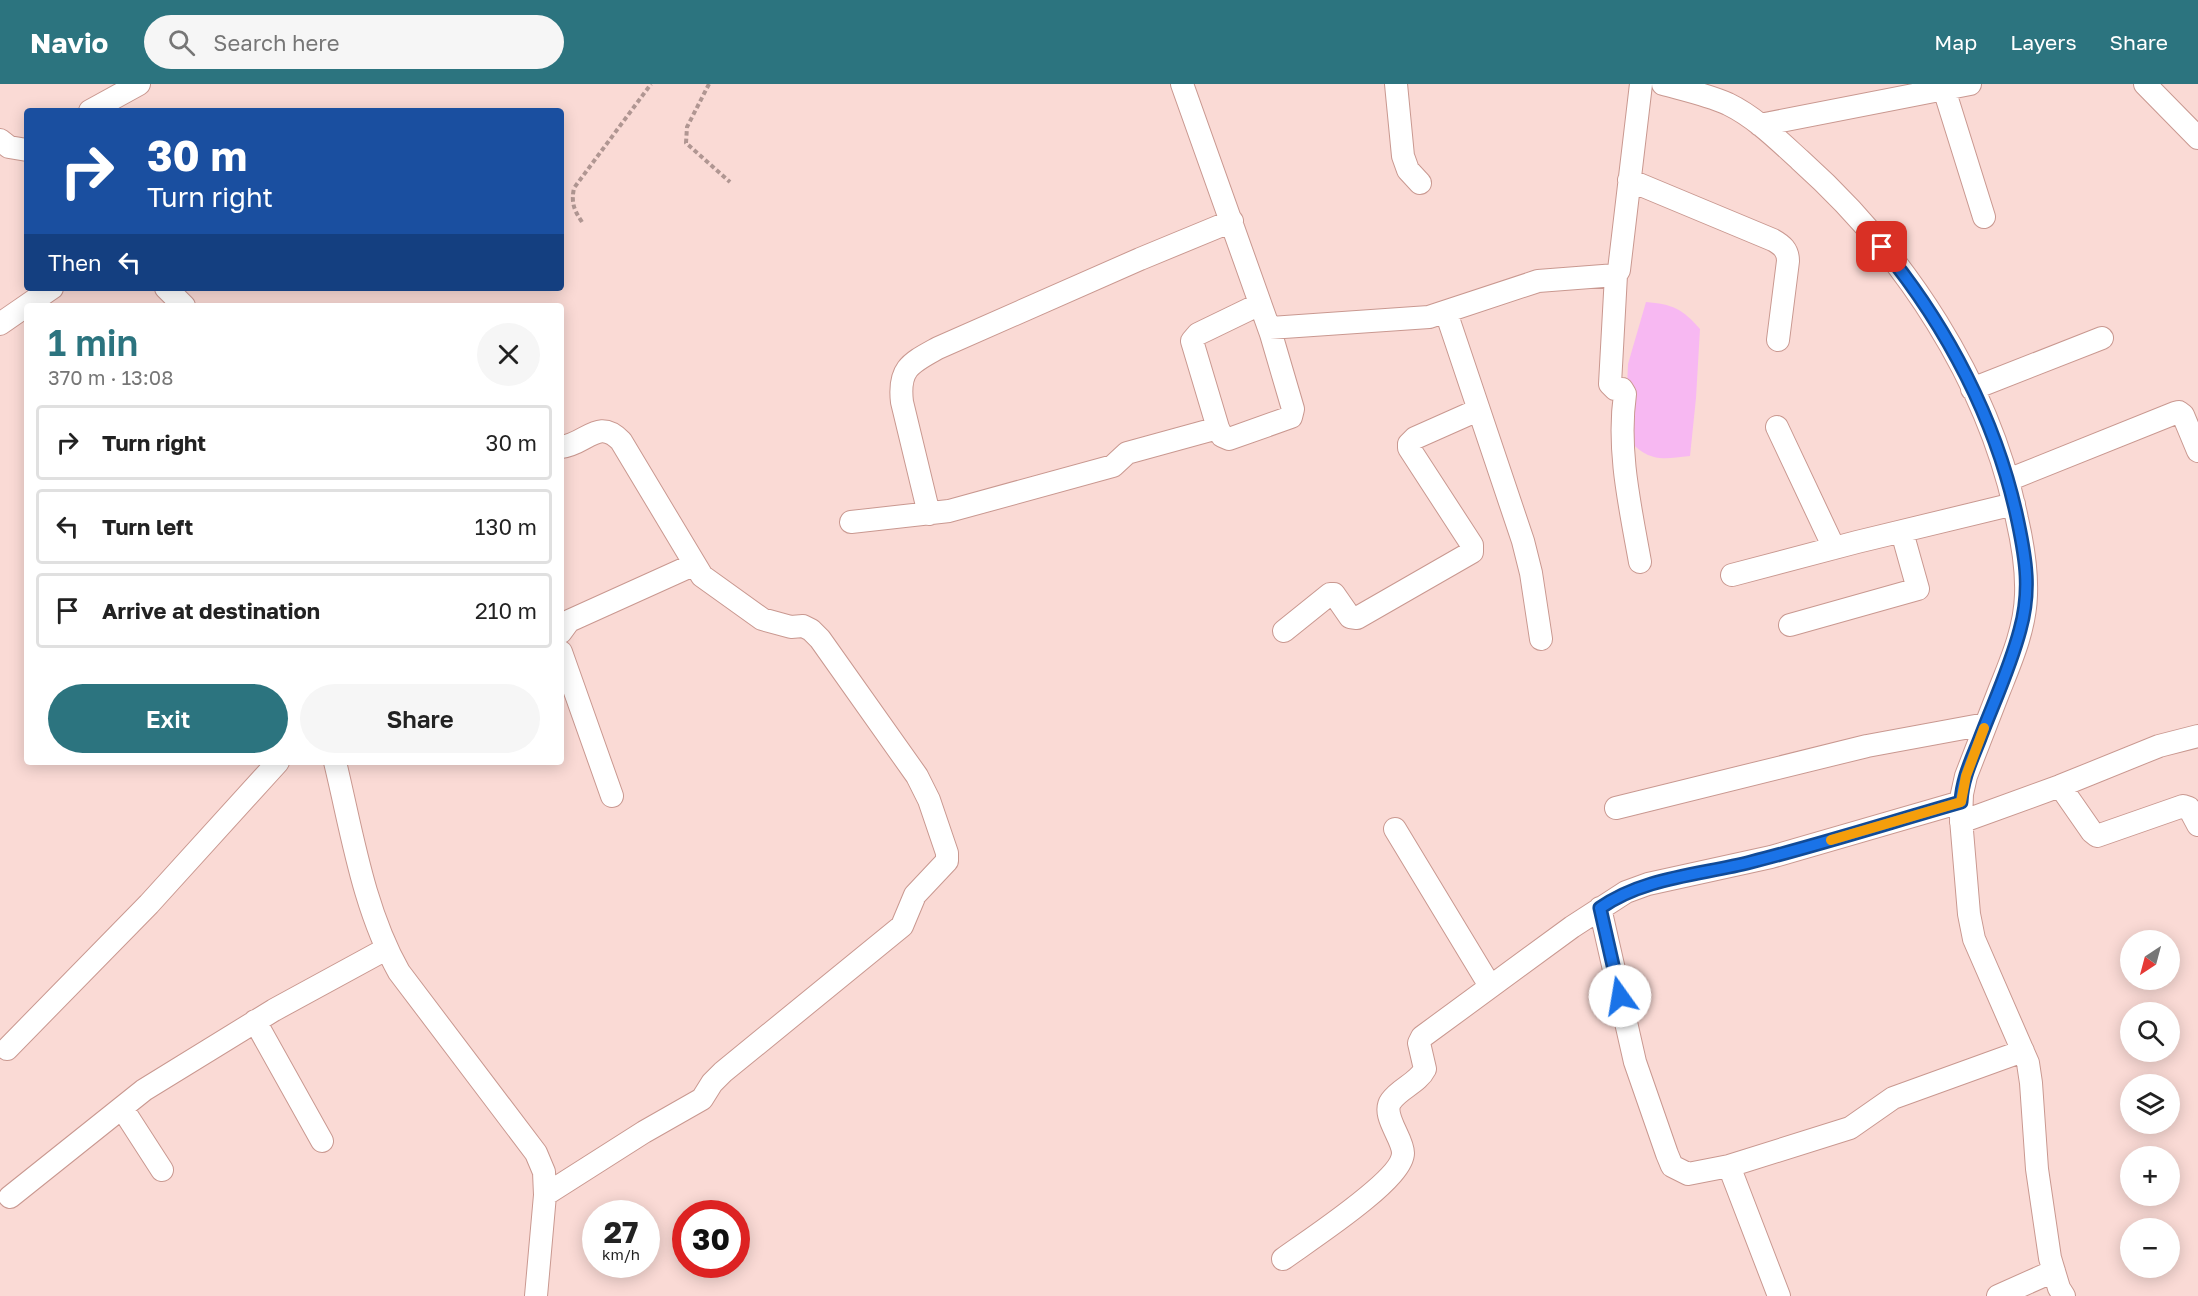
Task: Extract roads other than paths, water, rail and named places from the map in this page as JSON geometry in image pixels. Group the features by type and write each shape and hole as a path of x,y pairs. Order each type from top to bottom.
{"street":[{"path":"95,108 139,84"},
{"path":"1171,84 1176,84"},
{"path":"1182,84 1269,328 1293,413 1286,419 1228,439 1222,436 1218,428 1192,341 1198,334 1260,304"},
{"path":"1396,84 1403,156 1408,170 1420,183"},
{"path":"1640,562 1626,485 1621,434 1625,393 1622,389 1615,389 1610,384 1616,275 1619,270 1641,84"},
{"path":"1663,84 1729,105 1760,125 1817,175 1870,232 1906,276 1961,365 2005,467 2026,562 2026,598 2013,654 1966,776 1961,812 1969,914 1974,939 2023,1051 2031,1083 2037,1169 2050,1258 2059,1288 2064,1296"},
{"path":"1760,125 1862,94 1944,89 1970,84"},
{"path":"2145,84 2198,138"},
{"path":"1944,89 1984,217"},
{"path":"0,140 9,147 24,150"},
{"path":"1629,180 1773,240 1784,247 1788,254 1788,261 1778,340"},
{"path":"929,514 900,386 904,372 912,362 938,348 1232,221"},
{"path":"1269,328 1417,318 1446,312 1538,281 1616,275"},
{"path":"30,303 48,291"},
{"path":"169,291 181,303"},
{"path":"0,324 24,307"},
{"path":"1446,312 1523,541 1531,573 1540,639"},
{"path":"1972,389 2102,338"},
{"path":"2008,480 2189,408 2187,423 2198,451"},
{"path":"1284,631 1330,594 1334,594 1350,616 1357,618 1472,552 1472,545 1409,448 1409,444 1415,438 1478,410"},
{"path":"1777,427 1834,548"},
{"path":"851,522 949,511 1113,466 1127,453 1218,428"},
{"path":"545,1195 644,1132 702,1099 712,1083 723,1072 902,926 915,895 947,861 947,853 929,800 917,776 820,639 811,630 803,627 791,627 762,619 702,576 693,565 621,441 613,432 605,430 564,447"},
{"path":"1732,575 2014,504"},
{"path":"1790,625 1918,589 1919,585 1902,532"},
{"path":"564,628 569,621 693,565"},
{"path":"564,660 612,796"},
{"path":"1616,808 1867,746 1986,724"},
{"path":"1283,1259 1356,1207 1397,1168 1402,1160 1403,1150 1388,1110 1391,1101 1422,1075 1425,1069 1419,1043 1422,1037 1490,986 1626,892 1648,884 1748,863 2060,786 2159,746 2198,736"},
{"path":"7,1049 149,904 275,765"},
{"path":"336,765 369,900 386,949 399,972 536,1153 544,1172 545,1195 536,1296"},
{"path":"2060,786 2097,836 2183,806 2189,808 2198,825"},
{"path":"1395,829 1490,986"},
{"path":"1600,908 1635,1062 1672,1166 1688,1174 1729,1166 1850,1128 1893,1098 2023,1051"},
{"path":"10,1197 144,1090 255,1022 386,949"},
{"path":"255,1022 322,1141"},
{"path":"122,1108 162,1170"},
{"path":"1729,1166 1779,1296"},
{"path":"1998,1296 2054,1271"}]}
